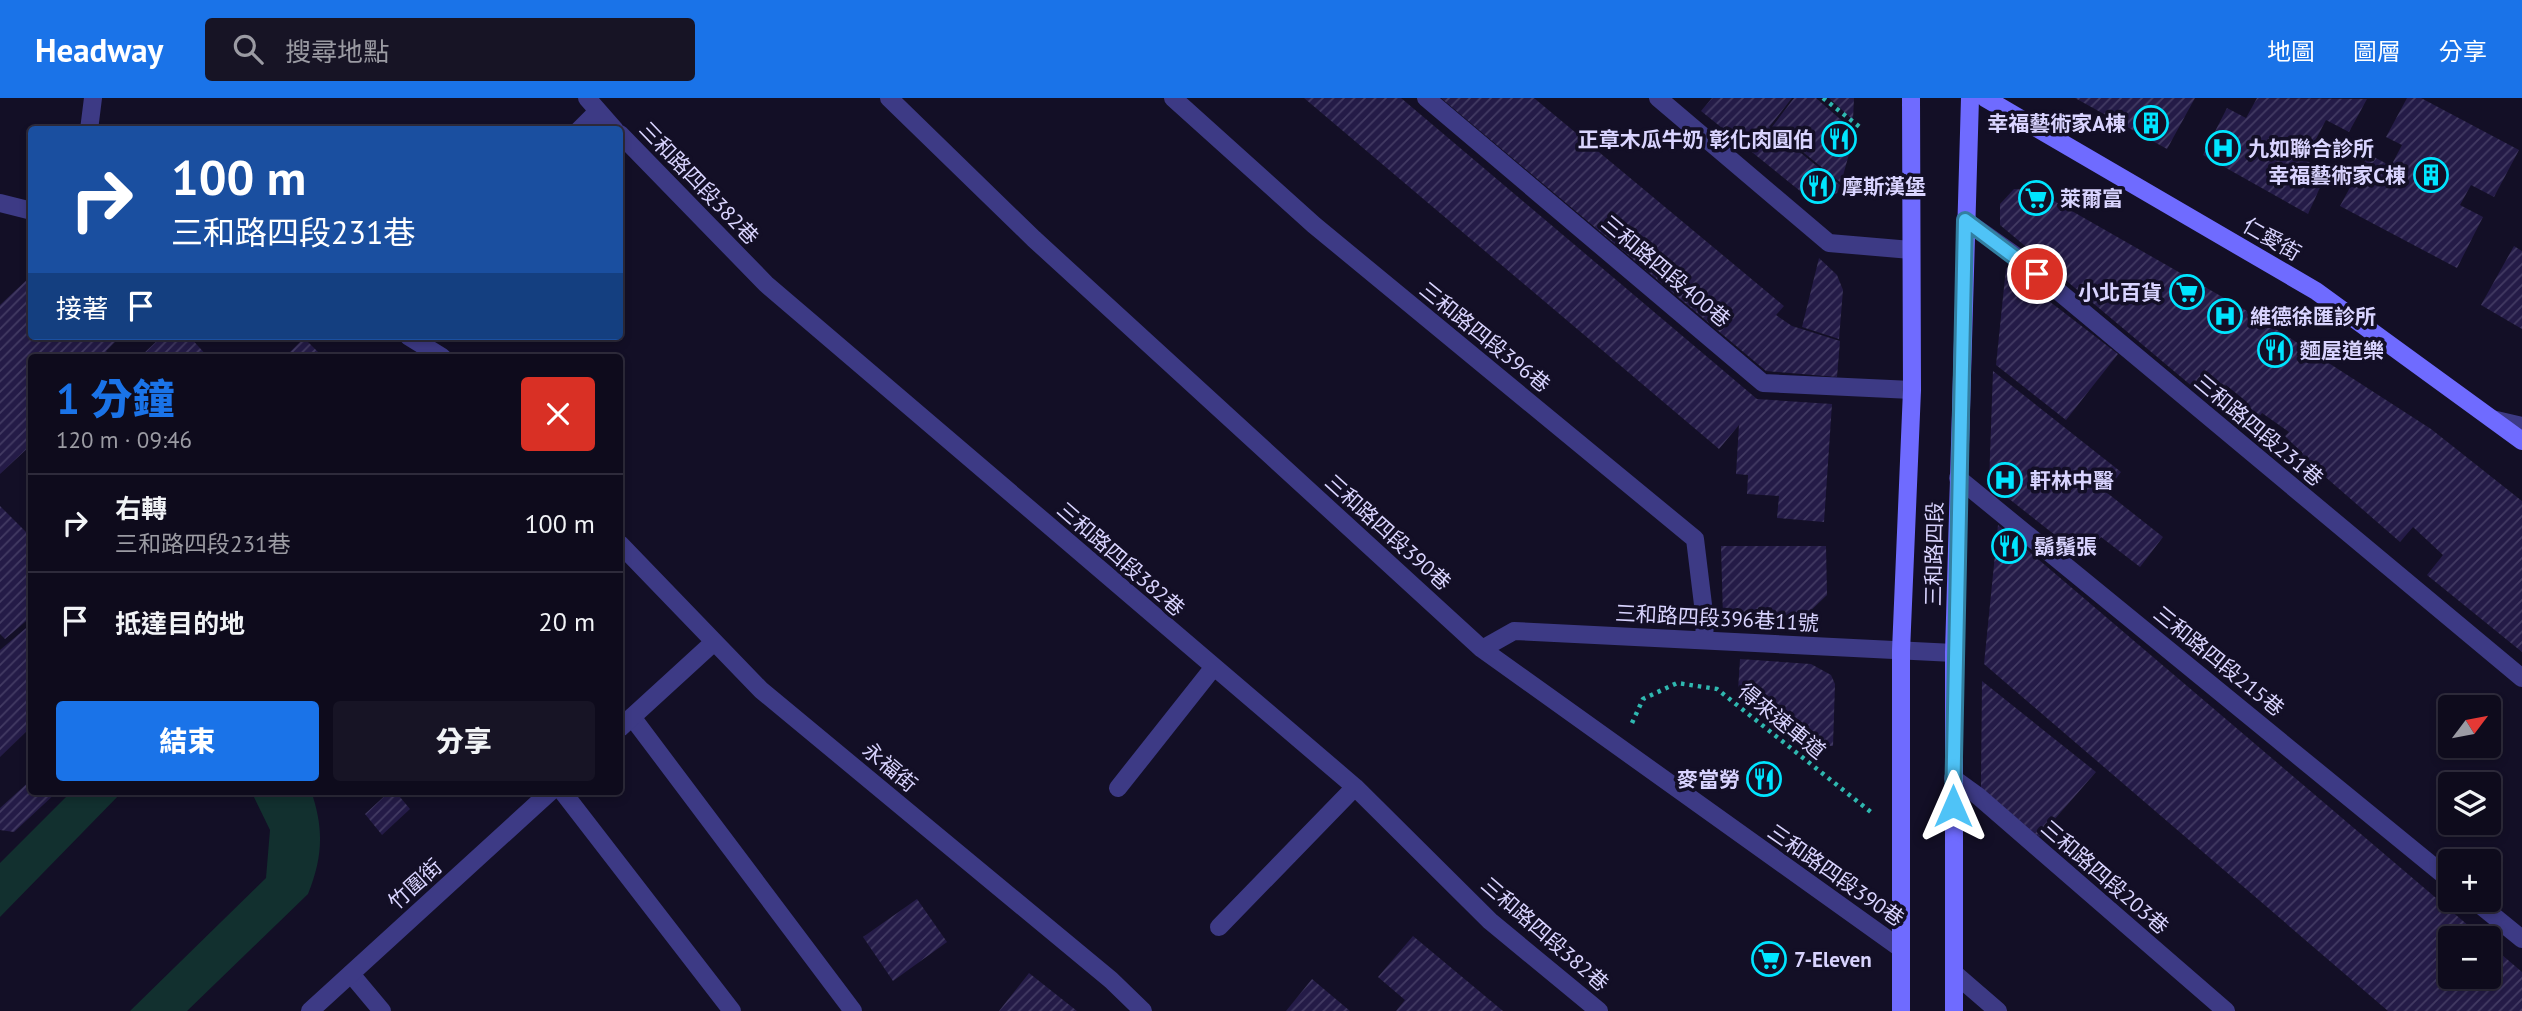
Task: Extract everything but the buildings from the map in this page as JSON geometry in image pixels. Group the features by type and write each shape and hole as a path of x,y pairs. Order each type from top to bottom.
{"main road":[{"name":"三和路四段","path":"1901,1011 1900,651 1912,390 1911,98"},
{"name":"三和路四段","path":"1954,1011 1954,653 1970,98"},
{"name":"仁愛街","path":"1985,98 2316,291 2522,441"}],"street":[{"path":"90,126 93,98"},
{"name":"三和路四段390巷","path":"889,98 1034,239 1482,649 1900,948"},
{"name":"三和路四段396巷","path":"1173,98 1314,225 1695,539 1705,621 1704,640"},
{"name":"三和路四段400巷","path":"1426,98 1763,383 1912,390"},
{"path":"1658,98 1829,243 1911,250"},
{"name":"三和路四段382巷","path":"581,126 592,105 611,126"},
{"name":"三和路四段382巷","path":"623,137 766,284 1355,787 1490,921 1599,1011"},
{"path":"0,203 28,210"},
{"name":"三和路四段231巷","path":"1965,220 2016,256 2522,678"},
{"path":"414,340 437,354"},
{"path":"2492,419 2522,426"},
{"name":"三和路四段215巷","path":"1958,478 2438,870"},
{"name":"永福街","path":"623,547 761,690 1111,980 1143,1011"},
{"name":"三和路四段396巷11號","path":"1482,649 1514,631 1954,653"},
{"path":"714,642 626,723 853,1011"},
{"path":"1118,788 1213,668"},
{"name":"三和路四段203巷","path":"1953,778 1978,796 2226,1011"},
{"path":"1219,927 1355,787"},
{"name":"竹圍街","path":"310,1011 547,795"},
{"path":"565,795 732,1011"},
{"path":"2489,912 2522,939"},
{"path":"1954,973 1998,1011"},
{"path":"351,974 382,1011"}],"path":[{"path":"1823,98 1861,128"},
{"name":"得來速車道","path":"1620,750 1643,699 1677,683 1717,689 1900,835"}],"green space":[{"path":"68,795 119,795 0,917 0,863"},
{"path":"253,795 312,795 320,842 317,867 308,894 187,1011 130,1011 266,878 270,830"}],"place":[{"name":"幸福藝術家A棟","path":"2151,123"},
{"name":"正章木瓜牛奶 彰化肉圓伯","path":"1839,139"},
{"name":"九如聯合診所","path":"2223,148"},
{"name":"幸福藝術家C棟","path":"2431,175"},
{"name":"摩斯漢堡","path":"1818,186"},
{"name":"萊爾富","path":"2036,198"},
{"name":"小北百貨","path":"2187,292"},
{"name":"維德徐匯診所","path":"2225,316"},
{"name":"麵屋道樂","path":"2275,350"},
{"name":"軒林中醫","path":"2005,480"},
{"name":"鬍鬚張","path":"2009,546"},
{"name":"麥當勞","path":"1764,779"},
{"name":"7-Eleven","path":"1769,959"}],"route":[{"path":"1953,806 1954,653 1965,220 1996,240 2037,274"}]}
